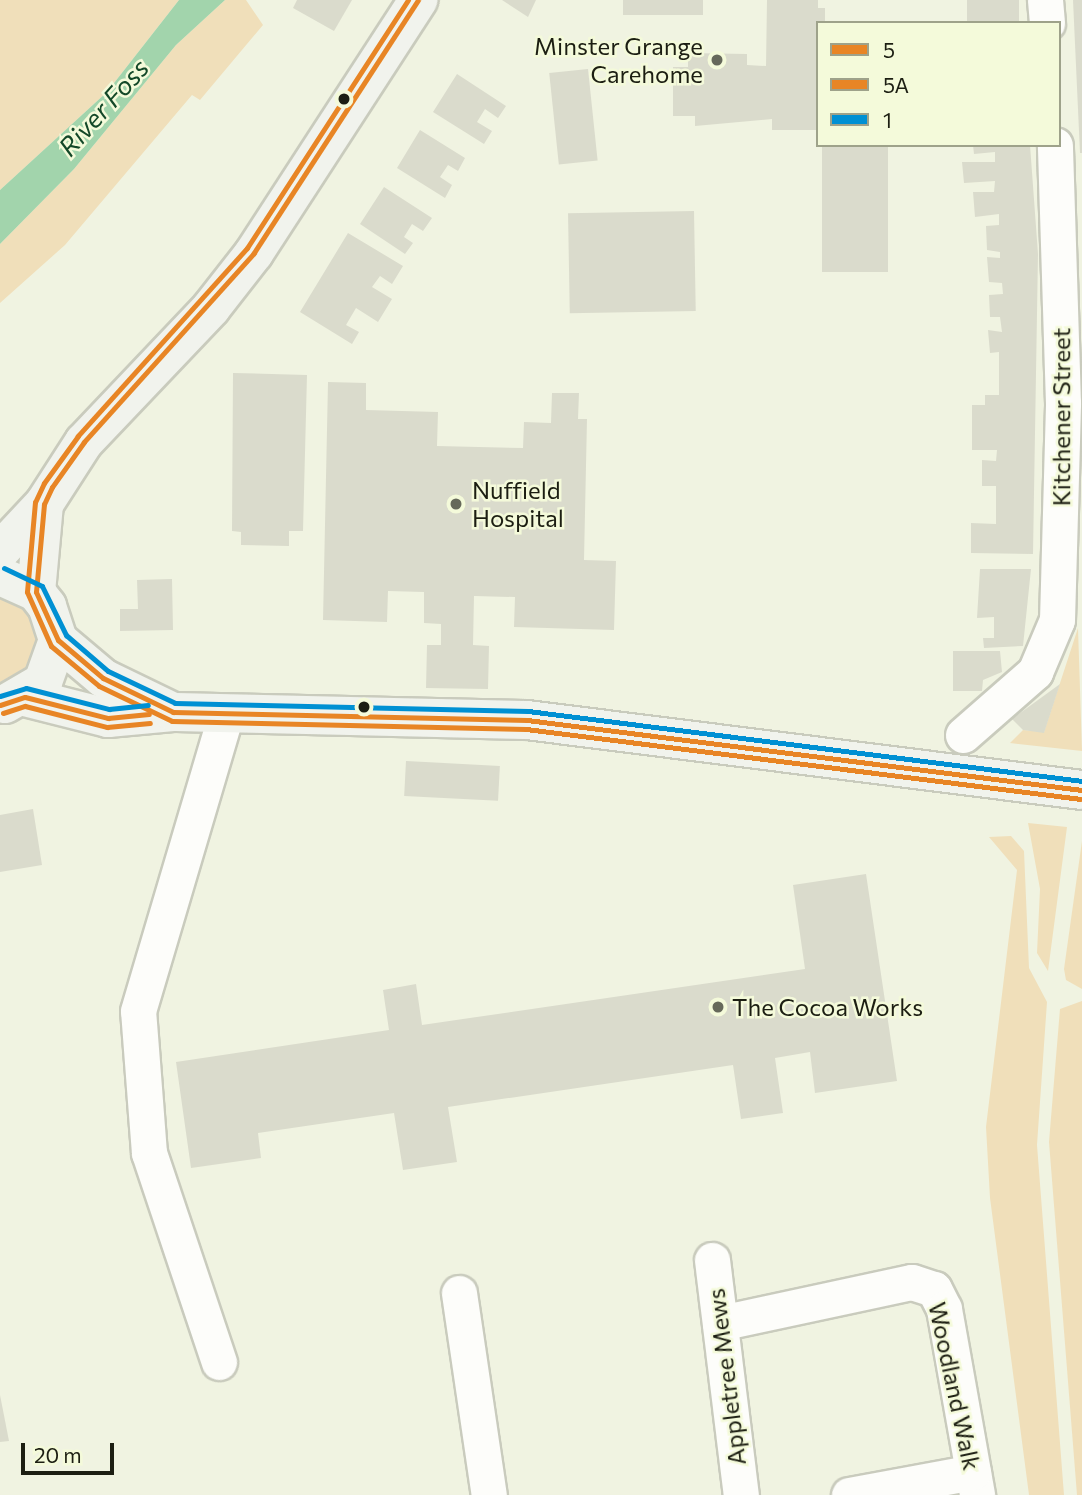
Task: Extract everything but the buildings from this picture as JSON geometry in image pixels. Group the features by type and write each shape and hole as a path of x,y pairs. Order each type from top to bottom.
{"street":[{"path":"0,551 44,504 84,442 211,308 254,253 418,0"},
{"path":"1045,0 1047,21"},
{"name":"Kitchener Street","path":"963,735 1035,672 1057,620 1063,403 1055,147"},
{"path":"36,592 44,504"},
{"path":"0,576 36,592 47,606 58,640 103,678 173,712"},
{"path":"13,701 43,682 58,640"},
{"path":"13,701 108,718 173,712 527,720 1082,790"},
{"path":"219,1362 149,1153 138,1011 226,715"},
{"name":"Appletree Mews","path":"712,1260 741,1495"},
{"name":"Woodland Walk","path":"720,1323 912,1282 934,1289 944,1308 975,1484"},
{"path":"459,1293 489,1495"},
{"path":"849,1495 975,1484"}],"shaded area":[{"path":"0,0 179,0 107,92 0,190"},
{"path":"225,0 246,0 263,25 200,100 192,95 65,245 0,303 0,244 74,169 176,45"},
{"path":"0,596 31,614 40,643 30,670 0,686"},
{"path":"1078,628 1082,751 1010,743 1023,730 1044,732"},
{"path":"1028,823 1067,827 1048,971 1037,953 1040,889"},
{"path":"1011,836 1024,851 1029,968 1047,1002 1037,1145 1064,1495 1029,1495 990,1198 986,1127 1017,870 989,837"},
{"path":"1082,841 1082,989 1066,980 1064,969"},
{"path":"1082,1001 1082,1495 1077,1495 1049,1142 1060,1009"}],"water":[{"name":"River Foss","path":"179,0 225,0 176,45 74,169 0,244 0,190 107,92"}],"transit line":[{"name":"5A","path":"408,0 247,248 78,436 44,483 35,502 27,592 51,646 99,686 172,721 526,729 1081,799"},
{"name":"5","path":"418,0 254,253 84,442 52,487 44,504 36,592 58,640 103,678 173,712 527,720 1082,790"},
{"name":"1","path":"4,568 42,586 66,635 108,671 175,703 528,711 1082,781"},
{"name":"1","path":"0,696 26,688 109,709 148,705"},
{"name":"5","path":"0,705 25,697 108,718 149,714"},
{"name":"5A","path":"3,713 25,706 107,727 150,723"}],"place":[{"name":"Minster Grange Carehome","path":"717,60"},
{"name":"Nuffield Hospital","path":"456,504"},
{"name":"The Cocoa Works","path":"718,1007"}]}
